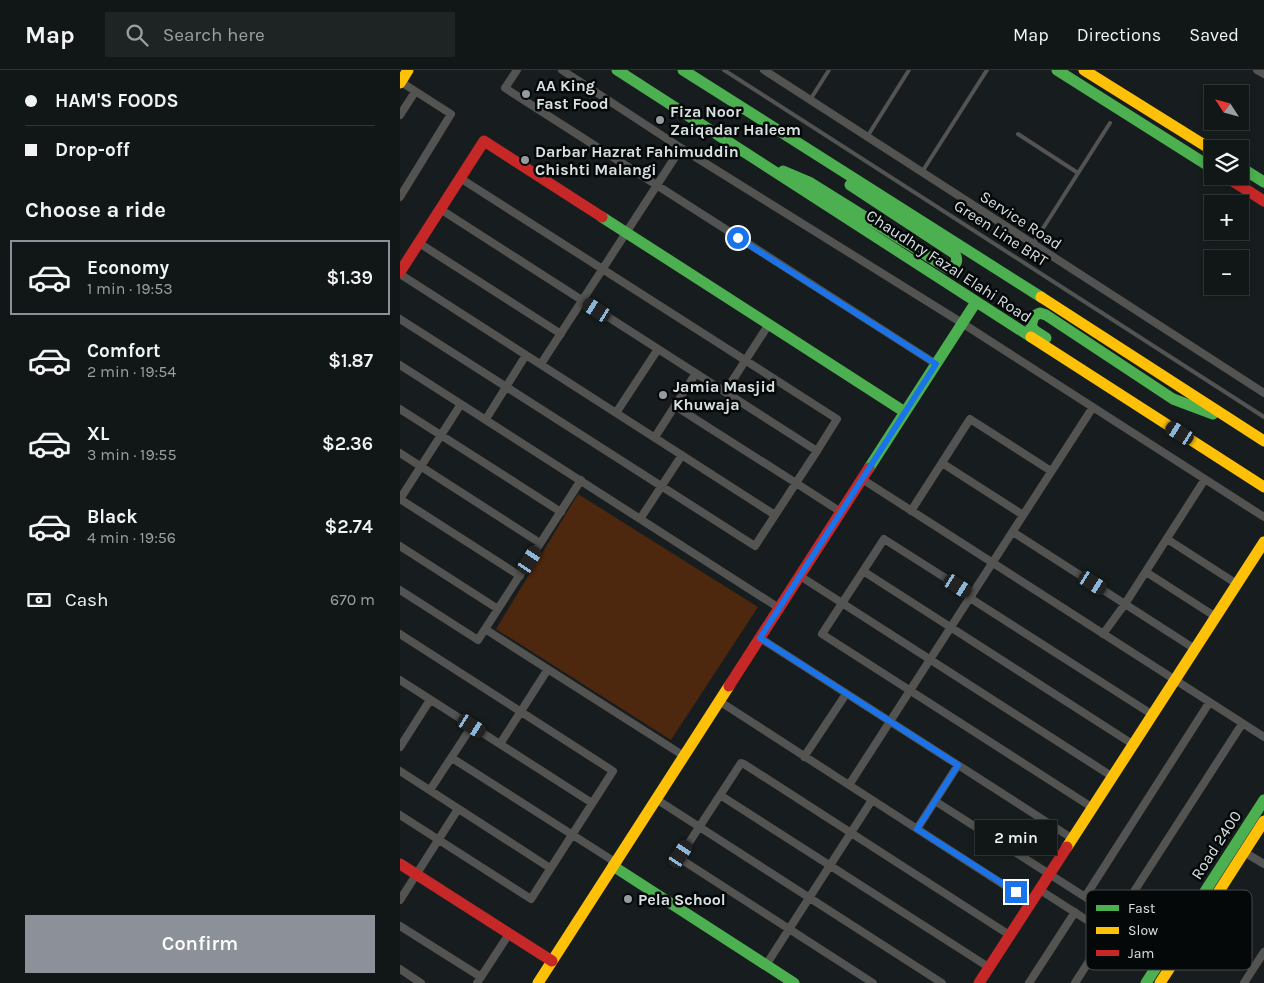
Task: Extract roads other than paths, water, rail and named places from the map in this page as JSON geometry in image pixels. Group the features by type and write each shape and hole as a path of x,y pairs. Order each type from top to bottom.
{"street":[{"path":"400,197 451,114 400,82 408,70"},
{"path":"516,70 505,88 936,364"},
{"path":"562,70 681,148 962,323 1264,517"},
{"name":"Chaudhry Fazal Elahi Road","path":"617,70 1264,487"},
{"name":"Chaudhry Fazal Elahi Road","path":"683,70 1264,441"},
{"name":"Service Road","path":"764,70 1264,393"},
{"path":"1057,70 1204,163"},
{"path":"1257,70 1264,74"},
{"path":"1090,72 1204,145"},
{"path":"400,116 415,92"},
{"path":"752,158 809,182 946,268 952,268 956,264 955,254 814,162 784,133"},
{"path":"776,515 400,273 484,141 906,412"},
{"path":"541,364 681,148"},
{"path":"1249,173 1264,182"},
{"path":"400,319 755,546 837,419 460,178"},
{"path":"1239,185 1264,201"},
{"path":"440,209 817,451"},
{"path":"419,243 561,334"},
{"path":"538,983 976,302"},
{"path":"1180,433 1142,401 1035,331 1031,326 1034,316 1046,315 1172,399 1235,422"},
{"path":"725,392 769,324"},
{"path":"616,413 658,349"},
{"path":"486,419 526,355"},
{"path":"400,365 779,608"},
{"path":"655,438 696,373"},
{"path":"461,404 400,499 520,576"},
{"path":"675,406 841,512"},
{"path":"849,785 1093,407"},
{"path":"400,409 561,512"},
{"path":"911,511 970,419 1051,471"},
{"path":"400,454 540,544"},
{"path":"640,519 682,455"},
{"path":"942,463 1023,515"},
{"path":"862,479 1264,738"},
{"path":"1103,634 1125,604 1205,479"},
{"path":"400,590 478,640 581,480"},
{"path":"1013,532 1195,649"},
{"path":"1093,808 822,634 884,538 1153,715"},
{"path":"1167,539 1237,584"},
{"path":"979,983 1264,542"},
{"path":"400,546 498,609"},
{"path":"863,571 1134,745"},
{"path":"1146,572 1216,617"},
{"path":"800,576 1113,777"},
{"path":"485,629 684,756"},
{"path":"400,634 613,770 530,899 400,815"},
{"path":"760,638 1073,839"},
{"path":"500,744 548,669"},
{"path":"400,680 592,803"},
{"path":"804,757 846,694"},
{"path":"400,747 430,700"},
{"path":"719,701 1032,903"},
{"path":"1090,890 1210,703"},
{"path":"1135,890 1242,724"},
{"path":"430,790 472,726"},
{"path":"452,758 572,835 794,983"},
{"path":"874,983 680,858 741,763 1010,936"},
{"path":"917,829 958,765"},
{"path":"400,771 550,868"},
{"path":"720,795 990,968"},
{"path":"656,799 942,983"},
{"path":"766,964 872,800"},
{"name":"Road 2400","path":"1206,890 1264,800"},
{"path":"935,801 1085,897"},
{"path":"400,900 458,809"},
{"name":"Road 2400","path":"1220,890 1264,821"},
{"path":"1244,852 1264,864"},
{"path":"400,864 552,961"},
{"path":"1040,890 1086,920"},
{"path":"1029,983 1075,912"},
{"path":"400,926 479,980 509,934"},
{"path":"1244,983 1263,955"},
{"path":"1075,983 1086,966"},
{"path":"400,969 421,983"},
{"name":"Road 2400","path":"1146,983 1155,970"},
{"name":"Road 2400","path":"1160,983 1168,970"}],"lane":[{"name":"Green Line BRT","path":"724,70 1264,417"},
{"path":"810,100 829,70"},
{"path":"867,137 909,70"},
{"path":"922,172 987,70"},
{"path":"1033,244 1110,123"},
{"path":"1018,134 1078,173"}],"place":[{"name":"AA King Fast Food","path":"526,94"},
{"name":"Fiza Noor Zaiqadar Haleem","path":"660,120"},
{"name":"Darbar Hazrat Fahimuddin Chishti Malangi","path":"525,160"},
{"name":"Jamia Masjid Khuwaja","path":"663,395"},
{"name":"Pela School","path":"628,899"}]}
